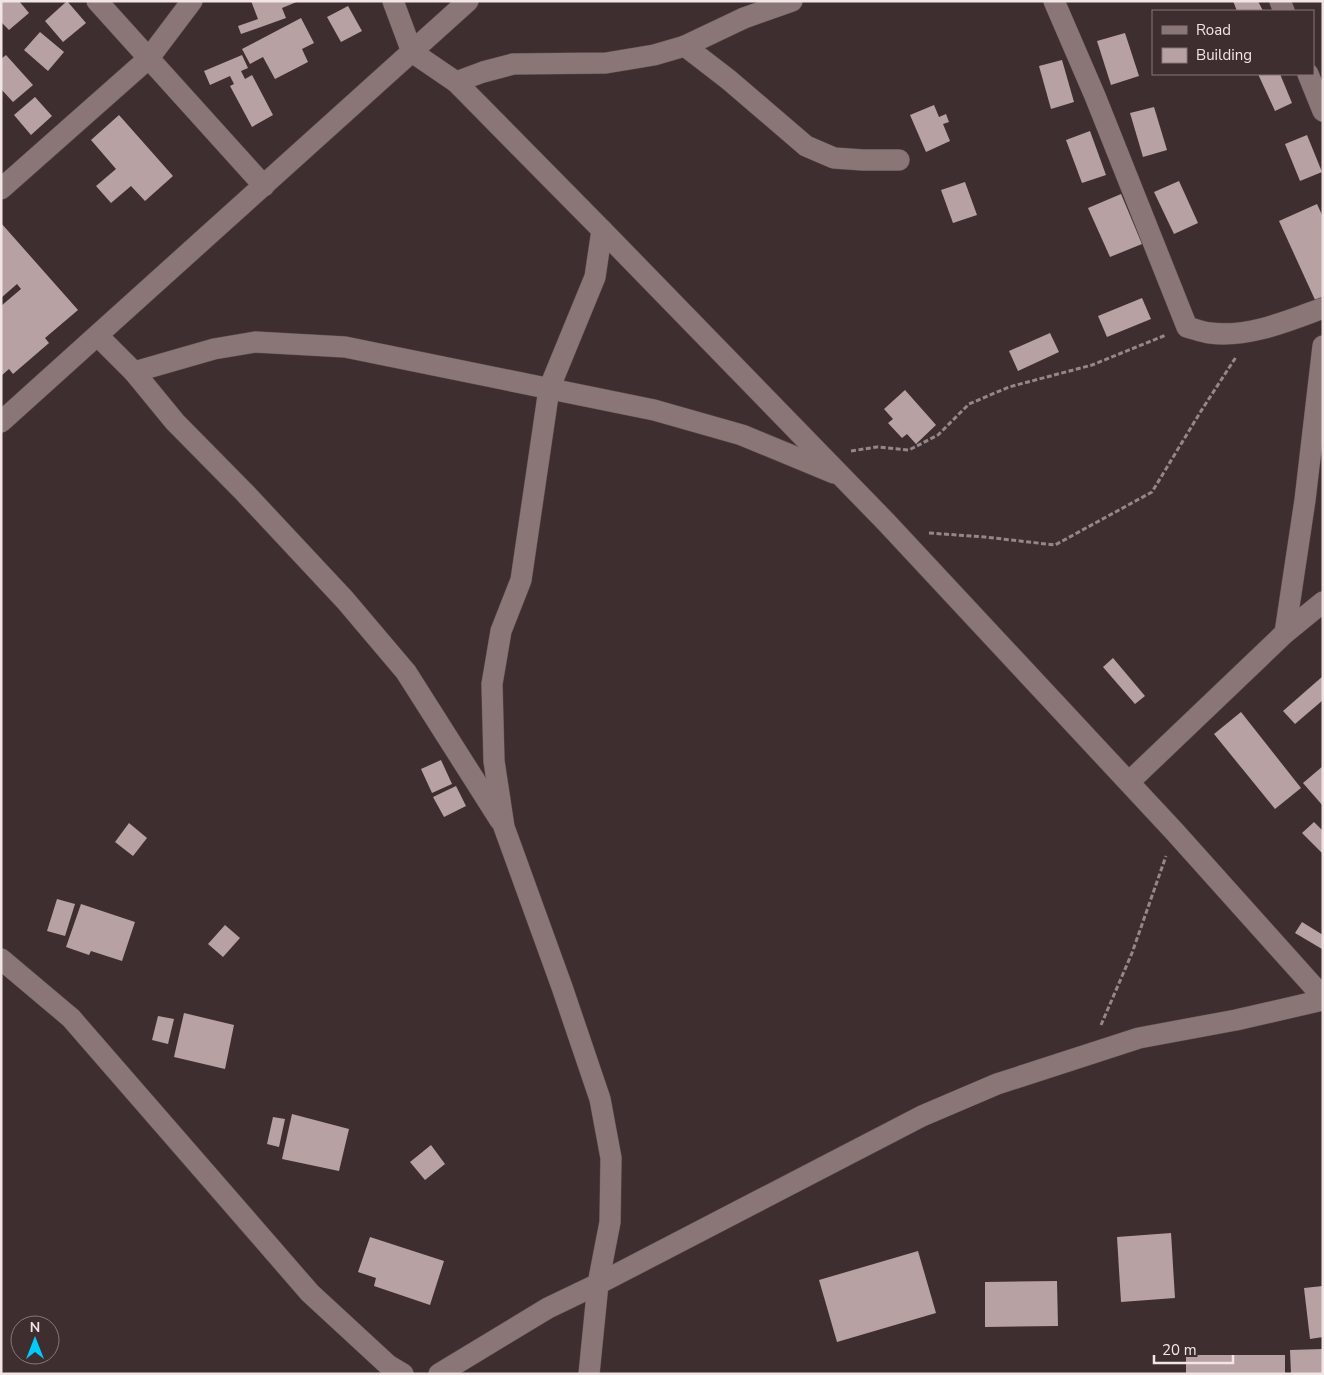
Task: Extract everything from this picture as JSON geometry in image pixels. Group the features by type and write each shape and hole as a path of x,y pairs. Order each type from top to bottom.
{"street":[{"path":"97,1 264,186"},
{"path":"1,189 149,58 192,1"},
{"path":"393,1 412,52 456,82 894,530 1174,831 1323,998 1236,1020 1139,1038 996,1084 922,1116 548,1308 439,1374"},
{"path":"1,422 468,1"},
{"path":"456,82 513,64 606,63 654,54 685,46 744,18 792,1"},
{"path":"1054,1 1095,96 1187,327 1209,333 1230,334 1253,330 1323,308"},
{"path":"685,46 729,80 806,146 834,158 899,160"},
{"path":"1308,75 1323,111"},
{"path":"589,1374 598,1284 610,1222 611,1158 600,1099 504,827 494,761 492,684 501,631 521,580 549,389 595,277 602,230"},
{"path":"98,336 134,372 175,422 245,493 345,600 406,672 504,827"},
{"path":"134,372 214,349 255,342 345,347 654,410 742,435 841,476"},
{"path":"1285,634 1305,500 1323,346"},
{"path":"1129,782 1285,634 1323,602"},
{"path":"1,959 71,1018 310,1293 388,1365 403,1374"}],"path":[{"path":"821,455 877,447 909,450 938,434 969,404 1009,387 1092,365 1187,327"},
{"path":"894,530 1055,545 1152,492 1200,412 1253,330"},
{"path":"1088,1053 1132,953 1174,831"}],"building":[{"path":"1,1 19,1 29,13 9,30 1,22"},
{"path":"67,1 86,23 63,42 45,21"},
{"path":"251,1 299,1 282,8 286,18 241,34 238,26 258,19"},
{"path":"1233,1 1258,1 1262,10 1237,10"},
{"path":"348,6 362,31 341,42 327,17"},
{"path":"301,18 314,43 302,49 308,62 275,79 263,57 250,64 242,49"},
{"path":"40,32 64,52 48,71 24,50"},
{"path":"1125,33 1139,76 1111,85 1097,41"},
{"path":"6,55 33,85 13,102 1,89 1,59"},
{"path":"242,55 248,68 241,71 245,79 252,75 273,115 252,127 230,86 234,84 230,76 210,85 204,71"},
{"path":"1062,60 1074,102 1051,109 1039,66"},
{"path":"1258,75 1280,75 1292,103 1275,111"},
{"path":"35,97 52,116 31,135 14,115"},
{"path":"934,105 939,117 946,114 949,122 943,124 950,141 926,152 910,115"},
{"path":"1154,107 1167,150 1143,157 1130,113"},
{"path":"119,115 173,176 145,201 131,186 111,203 96,186 116,169 91,140"},
{"path":"1090,131 1106,175 1082,183 1066,140"},
{"path":"1307,135 1322,172 1300,181 1285,144"},
{"path":"1179,181 1198,223 1174,234 1154,192"},
{"path":"965,182 977,215 953,223 941,190"},
{"path":"1121,194 1142,244 1110,257 1088,208"},
{"path":"1317,204 1323,217 1323,299 1316,302 1279,221"},
{"path":"1,223 78,310 45,338 49,343 13,374 9,369 1,376 1,306 21,289 17,284 1,298"},
{"path":"1142,298 1151,319 1107,337 1098,316"},
{"path":"1050,333 1059,352 1018,371 1009,351"},
{"path":"905,390 936,425 916,444 907,434 902,438 888,423 893,419 884,409"},
{"path":"1113,658 1145,696 1135,704 1103,667"},
{"path":"1323,676 1323,700 1295,724 1283,711"},
{"path":"1241,712 1301,788 1275,809 1214,734"},
{"path":"441,760 452,784 432,793 421,769"},
{"path":"1323,766 1323,806 1303,783"},
{"path":"456,786 466,806 444,817 433,797"},
{"path":"1314,822 1323,831 1323,854 1302,833"},
{"path":"129,823 147,838 133,856 115,842"},
{"path":"57,899 75,904 65,936 47,931"},
{"path":"81,904 135,922 122,961 91,951 89,955 66,947"},
{"path":"1302,922 1323,935 1322,949 1295,933"},
{"path":"225,925 240,938 223,957 208,944"},
{"path":"184,1013 234,1025 225,1069 174,1057"},
{"path":"158,1016 174,1019 168,1044 152,1040"},
{"path":"292,1114 349,1129 339,1171 282,1159"},
{"path":"273,1117 285,1119 279,1147 267,1144"},
{"path":"431,1145 445,1164 425,1180 410,1162"},
{"path":"1171,1233 1175,1298 1121,1302 1117,1237"},
{"path":"370,1237 444,1261 430,1305 374,1286 376,1278 358,1272"},
{"path":"918,1251 936,1313 837,1342 819,1280"},
{"path":"1057,1281 1058,1326 985,1327 985,1282"},
{"path":"1323,1286 1323,1337 1310,1339 1304,1288"},
{"path":"1323,1349 1323,1374 1291,1374 1290,1350"},
{"path":"1186,1355 1285,1355 1285,1374 1186,1374"}]}
